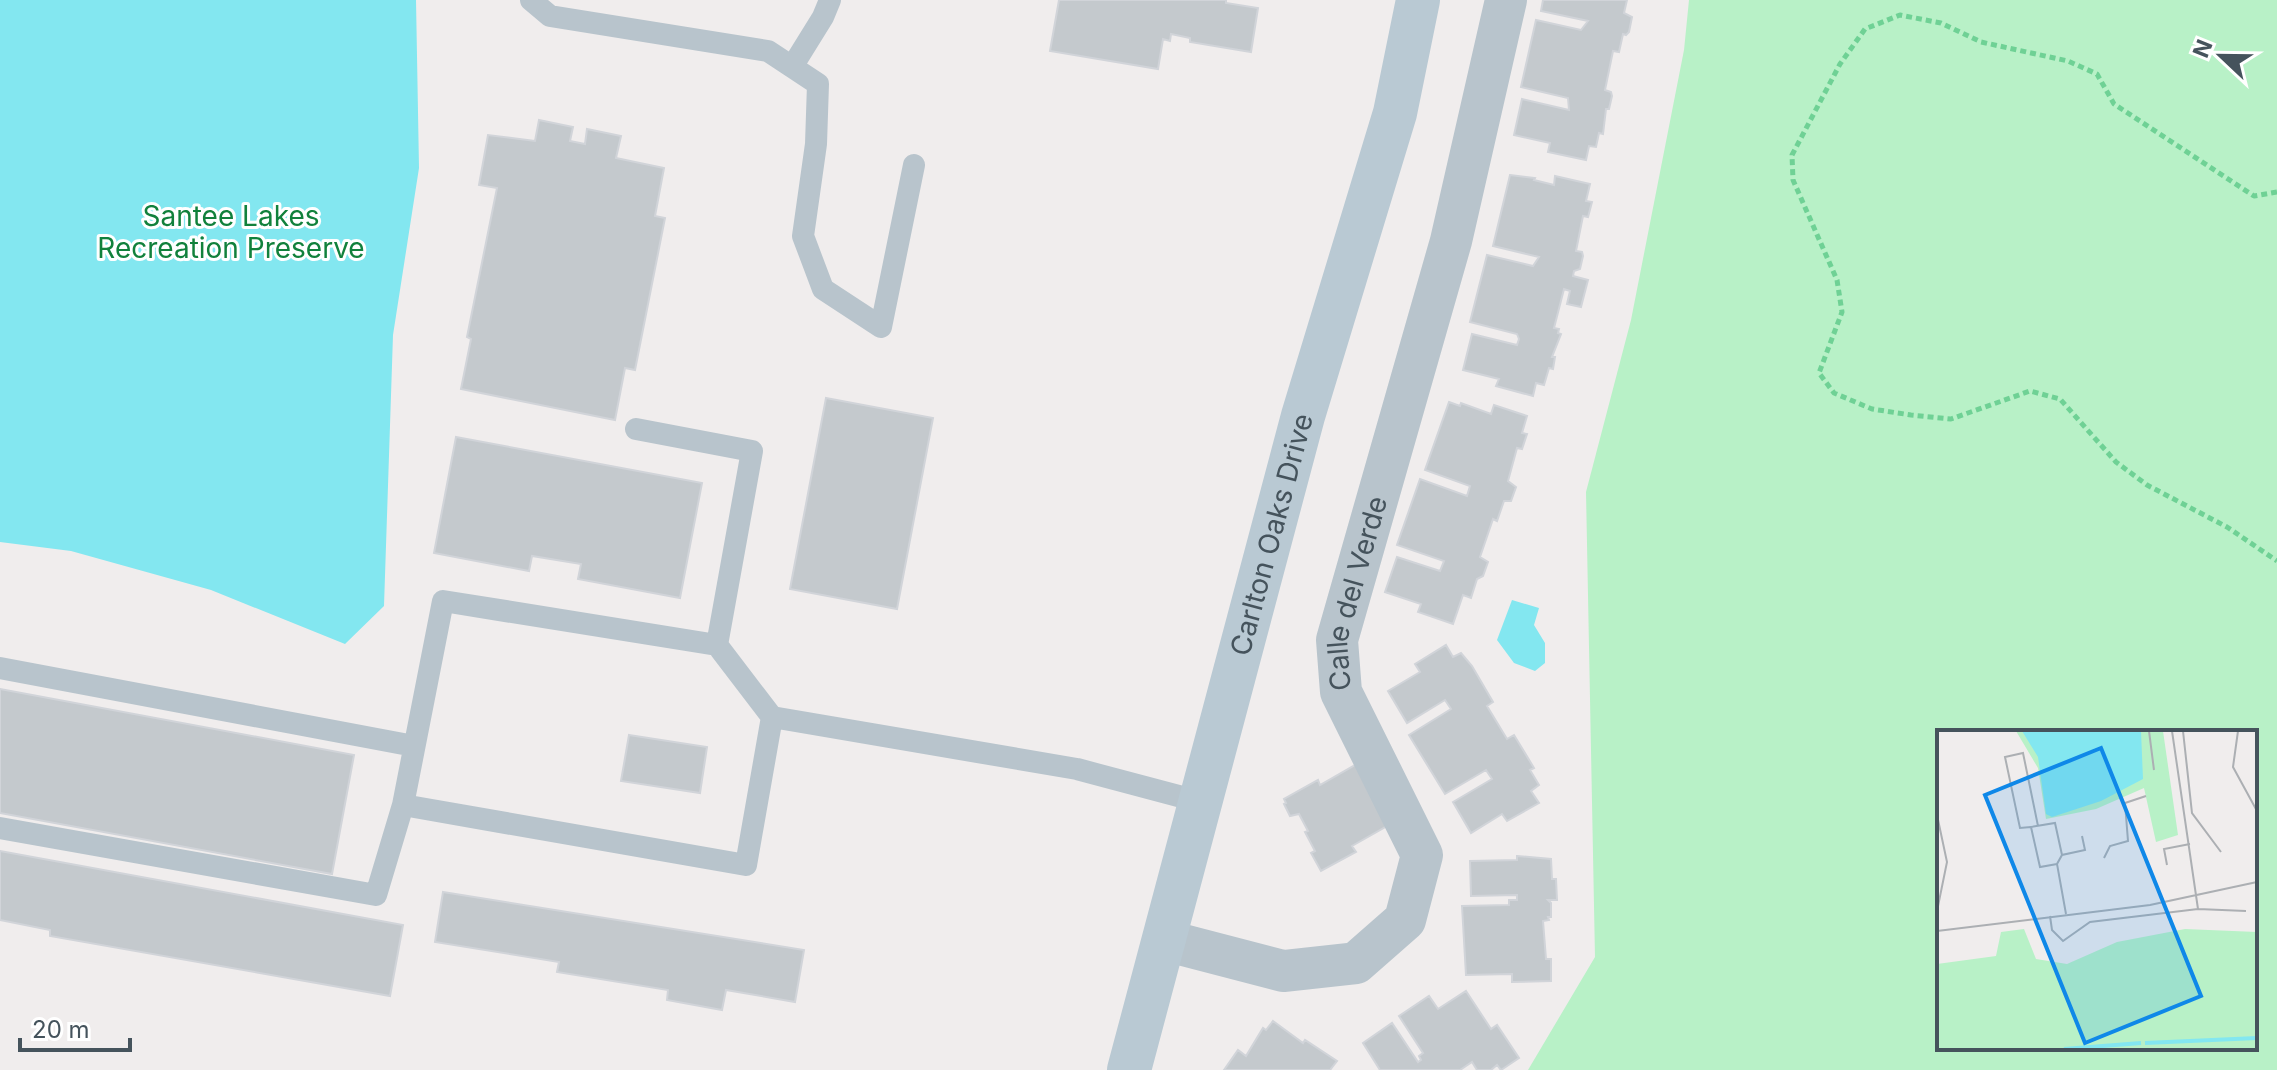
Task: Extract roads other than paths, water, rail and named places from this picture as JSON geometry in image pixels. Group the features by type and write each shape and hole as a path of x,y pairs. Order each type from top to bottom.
{"main road":[{"name":"Carlton Oaks Drive","path":"1129,1070 1303,416 1395,113 1418,0"}],"street":[{"name":"Calle del Verde","path":"1164,940 1283,971 1356,963 1405,920 1422,855 1341,692 1337,640 1451,241 1506,0"}],"lane":[{"path":"531,0 550,16 768,51 818,84 816,144 803,236 823,289 881,327 914,165"},
{"path":"792,67 830,0"},
{"path":"636,429 752,451 717,645"},
{"path":"0,828 376,895 403,805 443,601 717,645 772,717 1077,769 1201,802"},
{"path":"0,668 414,746"},
{"path":"403,805 746,865 772,717"}],"water":[{"name":"Santee Lakes Recreation Preserve","path":"0,0 416,0 419,168 393,335 384,606 345,644 211,590 71,551 0,542"},
{"path":"1512,600 1539,608 1534,625 1545,643 1545,663 1535,671 1514,663 1497,640"}]}
